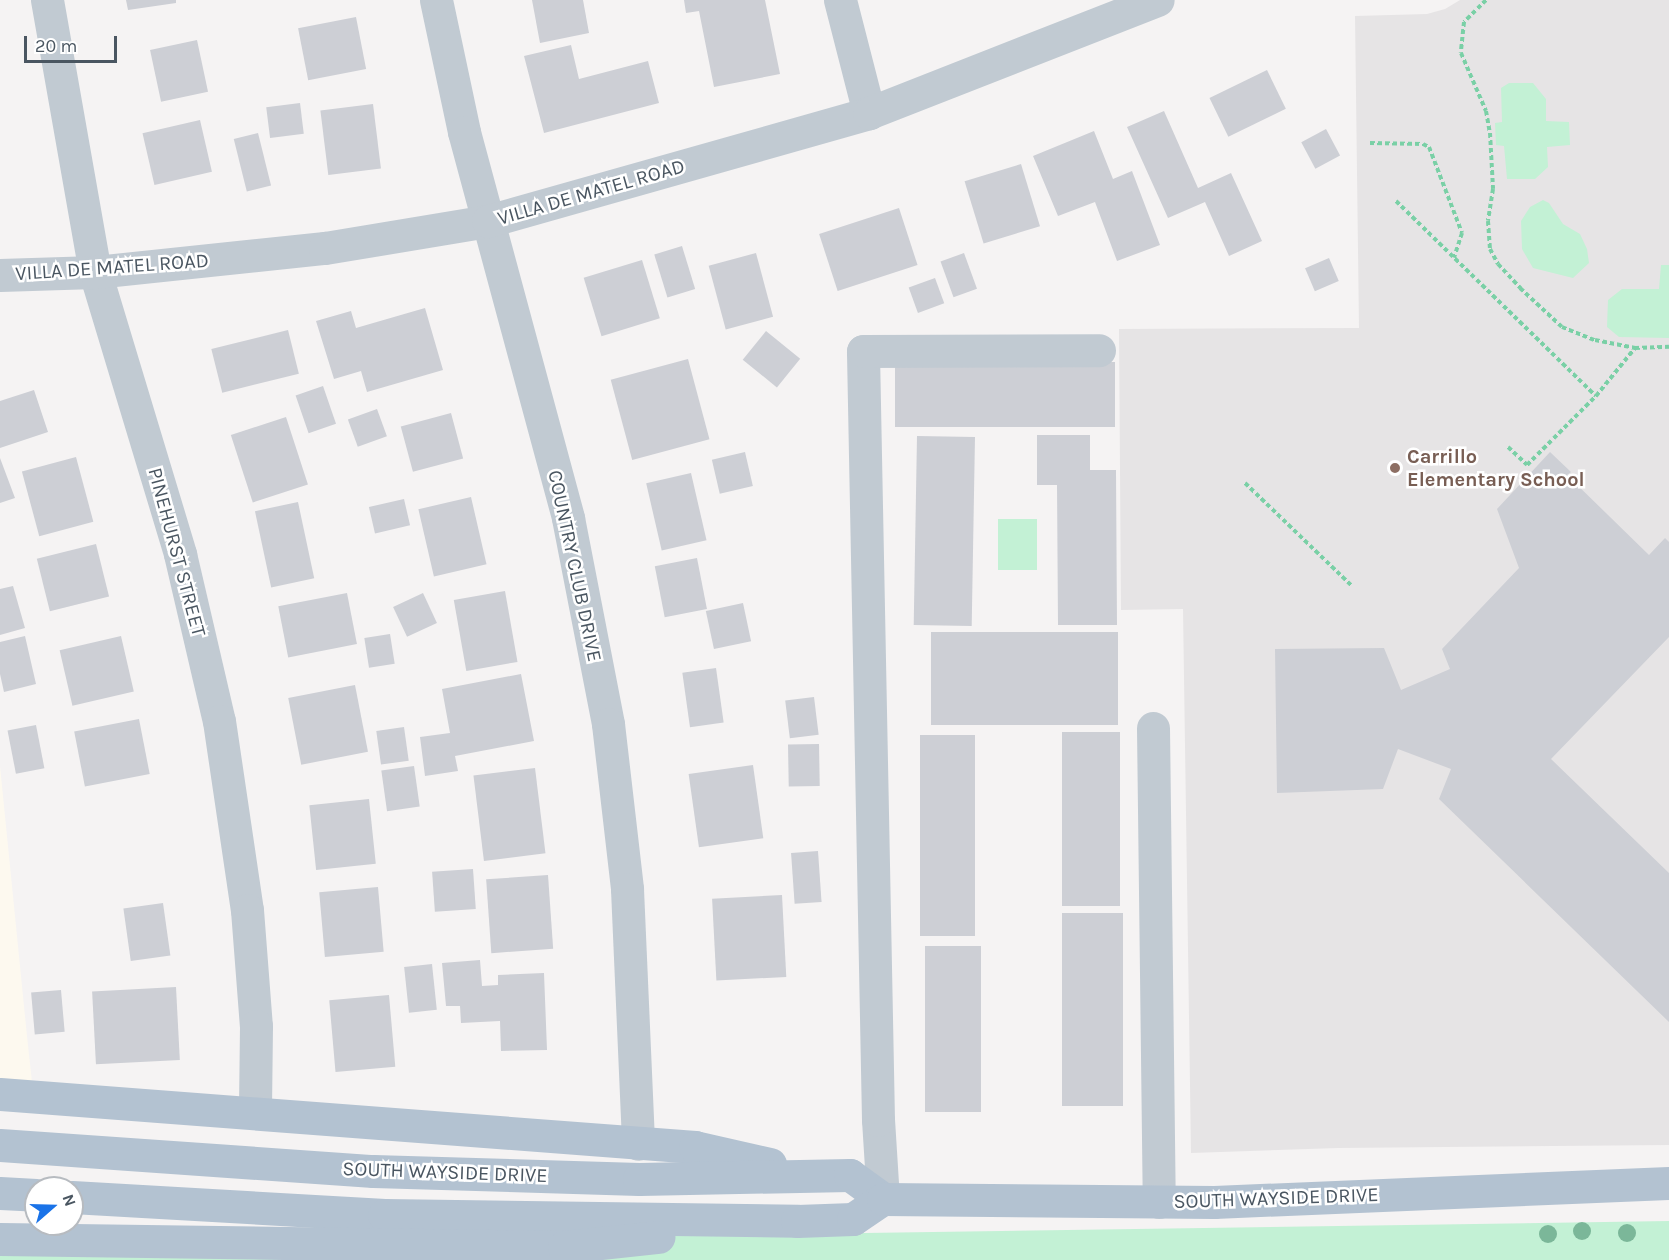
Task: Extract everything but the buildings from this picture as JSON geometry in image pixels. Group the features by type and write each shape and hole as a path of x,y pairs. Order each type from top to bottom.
{"main road":[{"path":"0,1094 695,1147 818,1175"},
{"name":"SOUTH WAYSIDE DRIVE","path":"0,1145 385,1171 639,1179 850,1175 883,1199 1159,1202 1669,1183"},
{"path":"0,1193 24,1194"},
{"path":"84,1198 384,1215 797,1221 853,1219 883,1199"},
{"path":"0,1239 564,1247 797,1221"}],"street":[{"name":"PINEHURST STREET","path":"47,0 95,272 180,554 219,721 247,910 256,1026 255,1113"},
{"name":"COUNTRY CLUB DRIVE","path":"436,0 464,132 568,518 608,724 627,889 638,1144"},
{"path":"840,0 868,113"},
{"name":"VILLA DE MATEL ROAD","path":"0,275 95,272 325,248 489,220 868,113 1158,0"},
{"path":"883,1199 878,1108 863,351 1099,350"},
{"path":"1153,728 1159,1202"}],"path":[{"path":"1486,0 1464,22 1461,34 1461,53 1486,111 1490,133 1493,189 1488,221 1490,249 1498,264 1520,288 1562,327 1595,340 1635,348 1669,348"},
{"path":"1370,143 1424,144 1429,147 1462,233 1454,258"},
{"path":"1396,201 1596,396"},
{"path":"1508,447 1527,465 1596,396 1635,348"},
{"path":"1245,483 1352,586"}],"shaded area":[{"name":"Carrillo Elementary School","path":"1460,0 1669,0 1669,1145 1338,1148 1191,1153 1183,609 1121,610 1119,329 1359,328 1355,16 1427,14 1445,9"},
{"path":"0,766 27,1036 32,1082 0,1080"}],"green space":[{"path":"1509,83 1533,83 1546,99 1546,121 1569,122 1570,145 1547,147 1548,167 1535,179 1507,179 1504,146 1496,145 1495,123 1502,122 1501,88"},
{"path":"1543,200 1549,203 1563,224 1580,234 1587,249 1589,263 1573,278 1533,268 1522,249 1521,221 1530,207"},
{"path":"1661,265 1669,265 1669,338 1619,337 1607,327 1608,300 1622,289 1659,289"},
{"path":"998,519 1037,519 1037,570 998,570"},
{"path":"1669,1221 1669,1260 0,1260 0,1246"}],"place":[{"name":"Carrillo Elementary School","path":"1395,468"}]}
